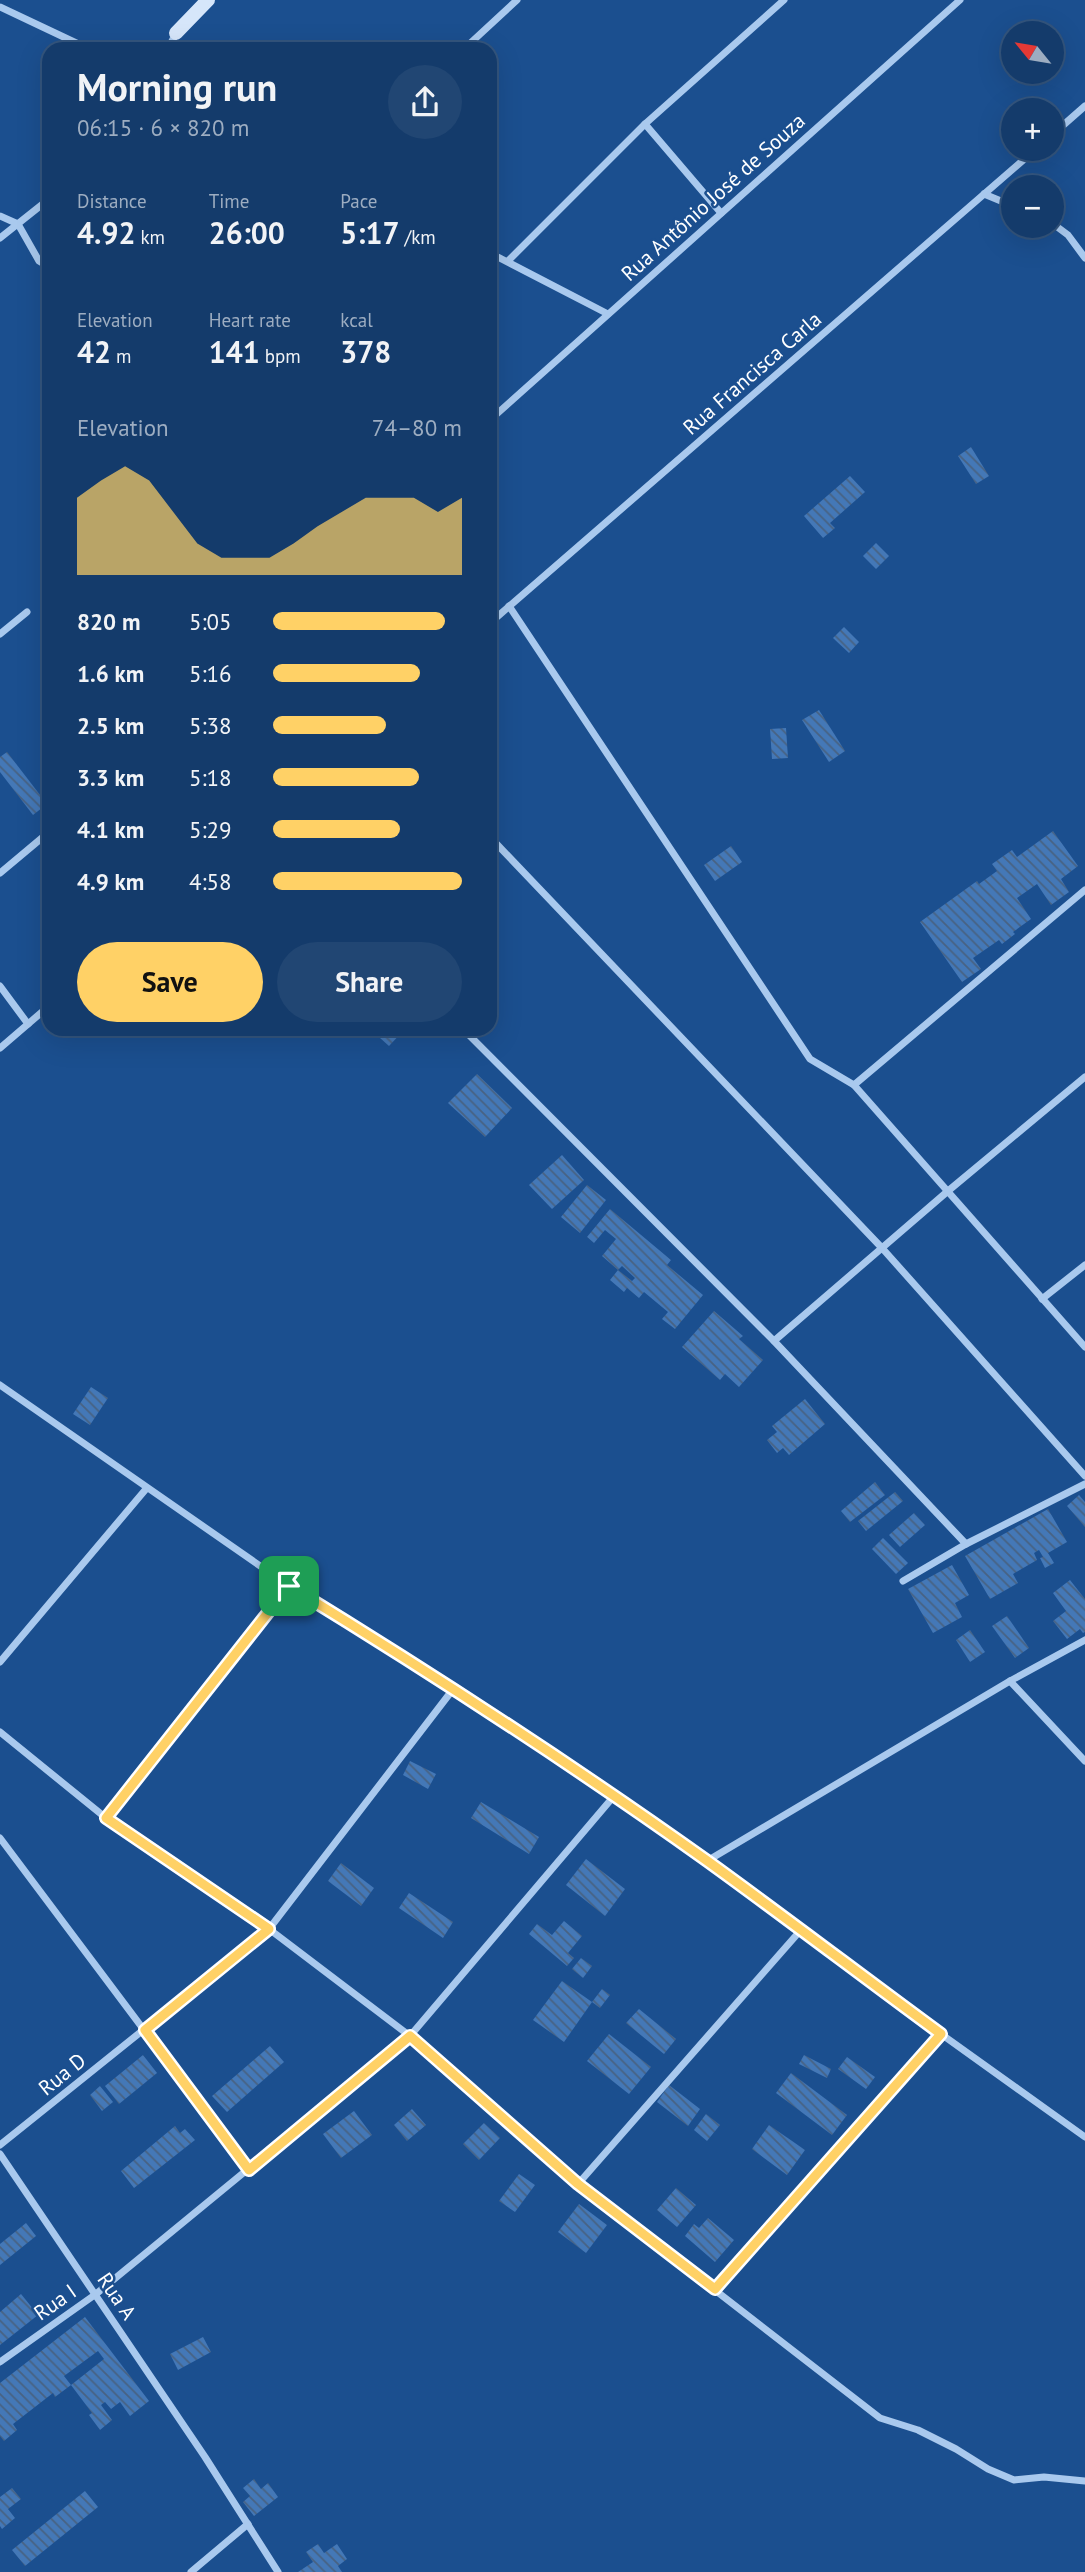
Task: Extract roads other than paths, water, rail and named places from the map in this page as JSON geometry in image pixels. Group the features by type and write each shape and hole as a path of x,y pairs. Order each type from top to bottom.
{"street":[{"path":"172,42 176,33 208,0"},
{"path":"472,42 517,0"},
{"path":"508,261 645,124 784,0"},
{"name":"Rua Antônio José de Souza","path":"497,415 960,0"},
{"path":"0,7 74,42"},
{"path":"1064,124 1085,106"},
{"path":"645,124 721,213"},
{"name":"Rua Francisca Carla","path":"497,617 1022,161"},
{"path":"984,194 1001,201"},
{"path":"0,238 42,205"},
{"path":"0,216 18,224 42,263"},
{"path":"1064,232 1085,258"},
{"path":"497,256 608,314"},
{"path":"509,606 810,1059 854,1085 1085,1348"},
{"path":"0,634 27,612"},
{"path":"0,873 42,838"},
{"path":"497,844 882,1248 1085,1476"},
{"path":"854,1085 1085,890"},
{"path":"0,986 28,1024"},
{"path":"0,1048 42,1012"},
{"path":"470,1036 774,1341 966,1544"},
{"path":"774,1341 1085,1077"},
{"path":"1042,1299 1085,1265"},
{"path":"0,1385 289,1586 454,1688 707,1861 1085,2137"},
{"path":"903,1581 966,1544 1085,1484"},
{"path":"0,1662 146,1489"},
{"path":"106,1818 289,1586"},
{"path":"707,1861 1010,1681 1085,1640"},
{"path":"1010,1681 1085,1762"},
{"name":"Rua D","path":"0,2145 269,1929 454,1688"},
{"path":"0,1732 106,1818 269,1929 410,2036 578,2184 880,2418 918,2430 988,2469 1014,2480 1044,2477 1085,2481"},
{"name":"Rua I","path":"0,2362 96,2294 410,2036 614,1797"},
{"path":"0,1838 249,2170"},
{"path":"578,2184 800,1931"},
{"path":"715,2289 941,2034"},
{"name":"Rua A","path":"0,2154 205,2457 278,2572"},
{"path":"191,2572 248,2524"}]}
